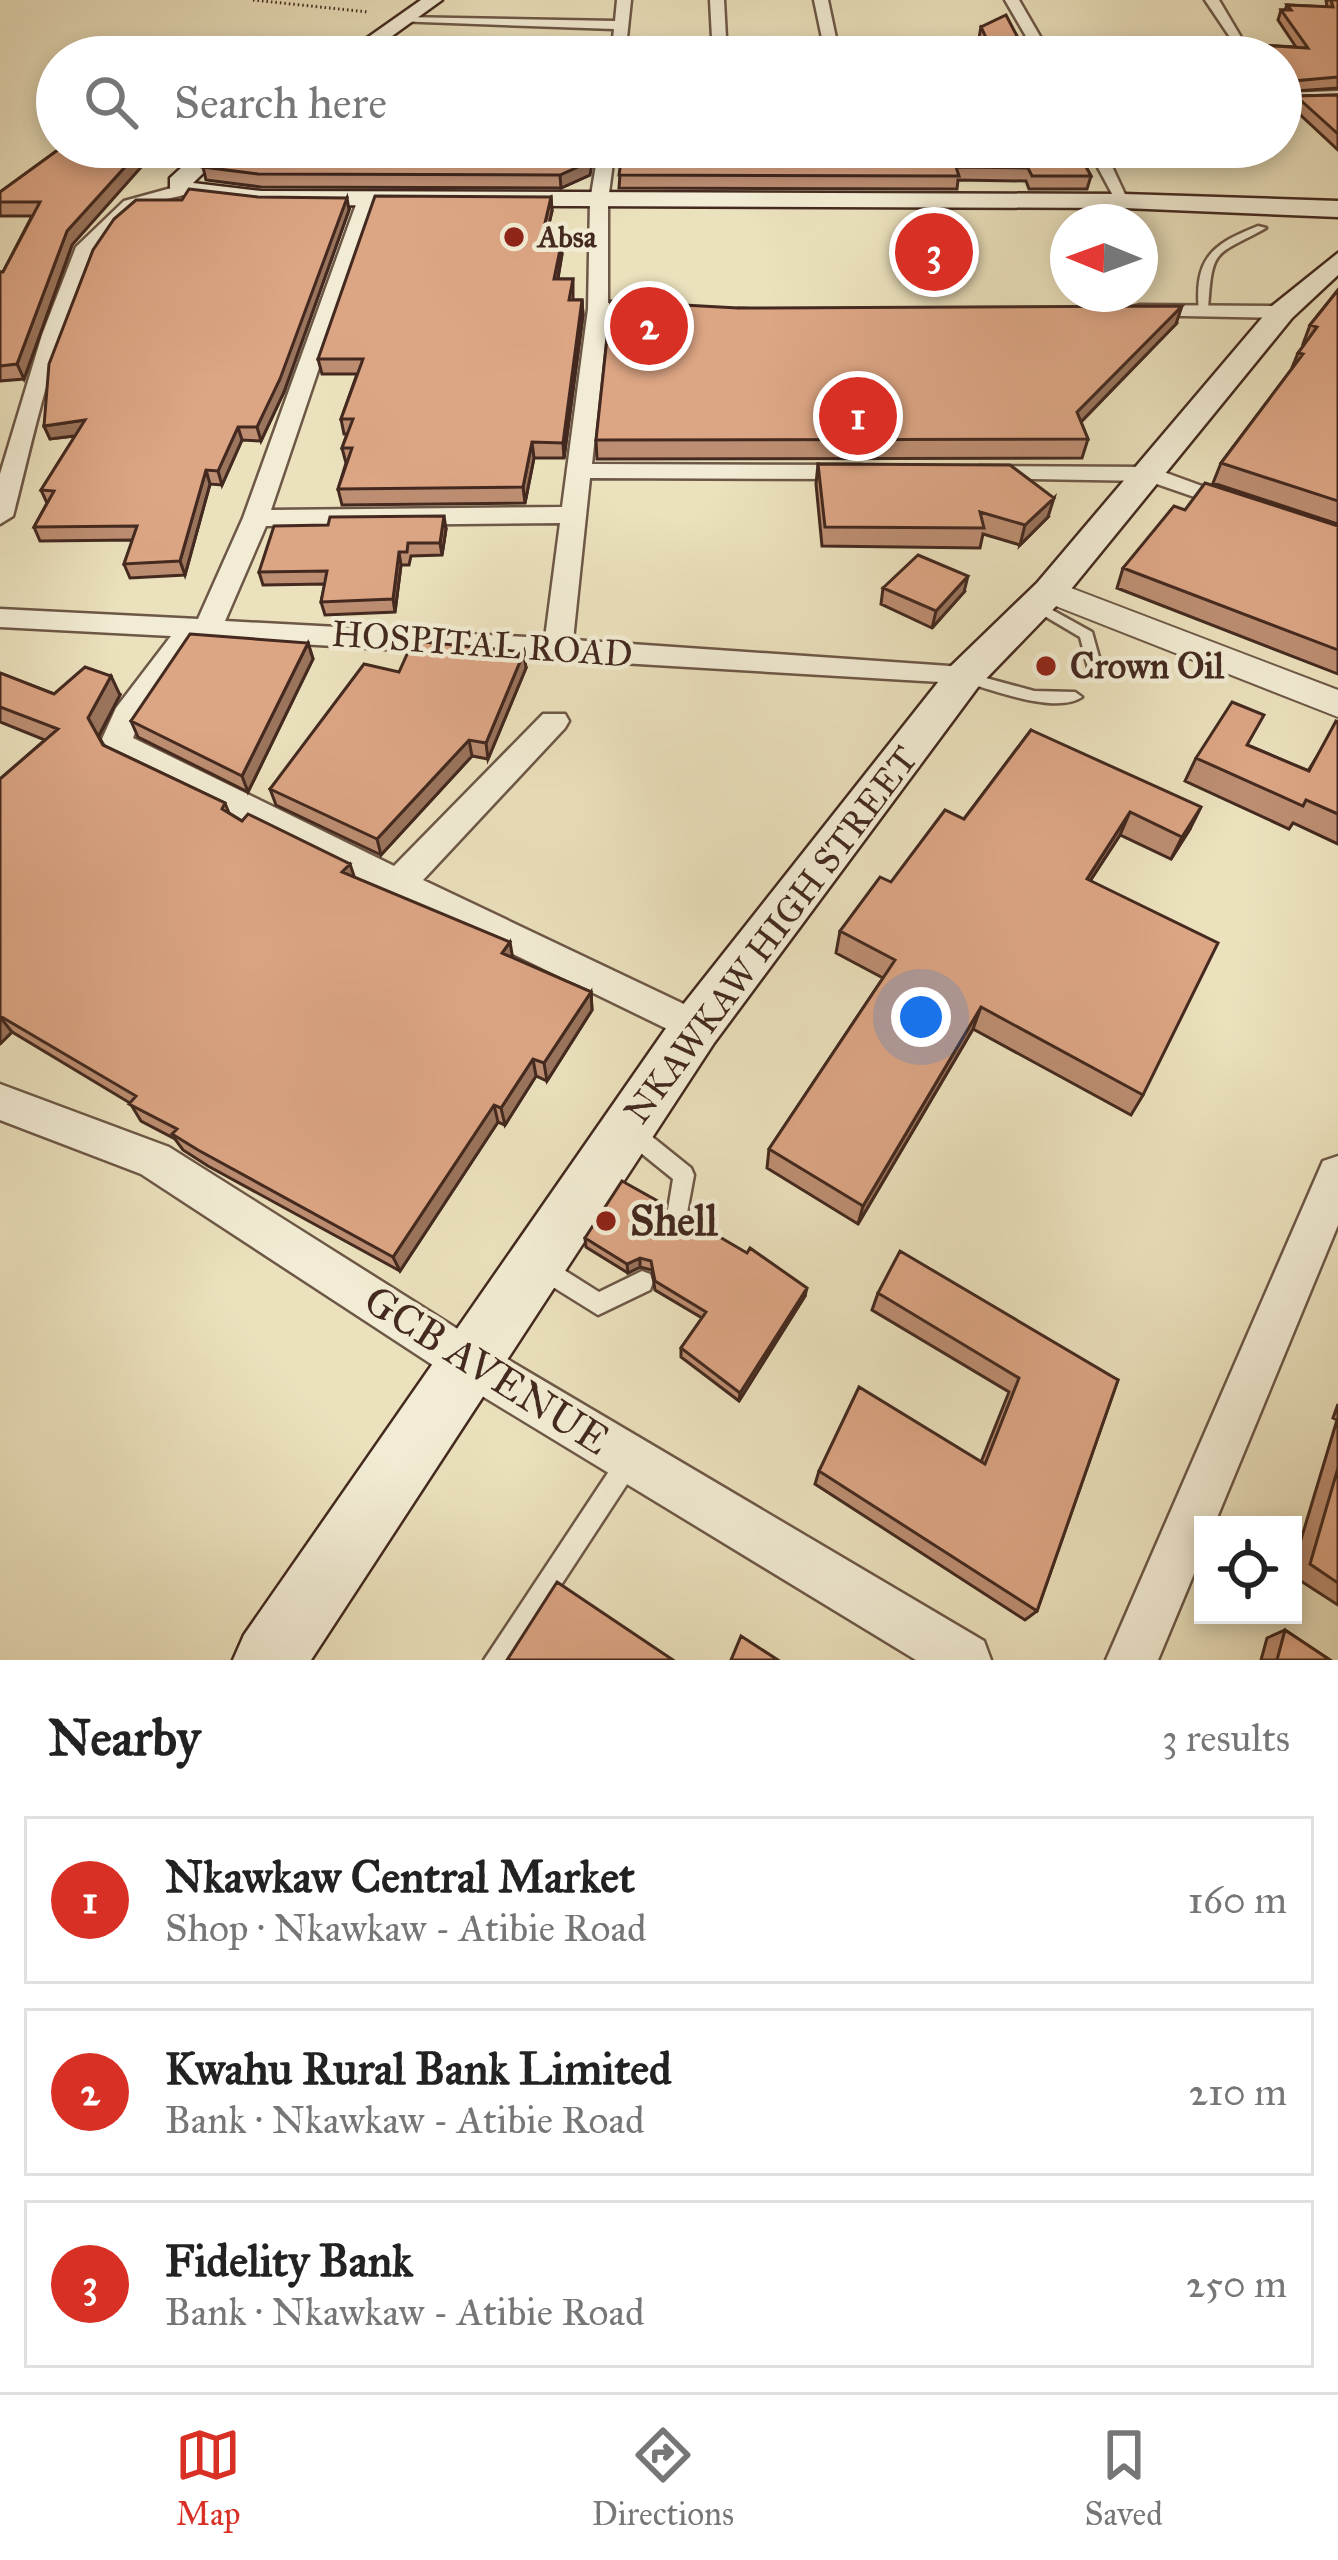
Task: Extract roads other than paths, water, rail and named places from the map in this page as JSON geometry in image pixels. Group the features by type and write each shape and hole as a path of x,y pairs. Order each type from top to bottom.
{"main road":[{"path":"380,36 433,0"},
{"path":"192,168 179,183 186,189 222,196 1124,202 1338,209"},
{"name":"NKAWKAW HIGH STREET","path":"268,1660 696,1028 964,677 1043,598 1282,312 1331,274"}],"street":[{"path":"621,36 624,0"},
{"path":"717,0 719,36"},
{"path":"821,0 829,36"},
{"path":"1012,0 1033,36"},
{"path":"1212,0 1236,36"},
{"path":"406,18 622,25"},
{"path":"1302,97 1338,96"},
{"path":"558,648 598,309 604,168"},
{"path":"1107,168 1124,202"},
{"path":"0,516 86,247 130,205 186,189"},
{"path":"367,199 256,518 201,628 127,715 117,739 126,752 696,1028"},
{"path":"598,309 691,310"},
{"path":"1158,311 1282,312"},
{"path":"576,471 887,472"},
{"path":"959,473 1150,474 1276,517"},
{"path":"256,518 571,514"},
{"path":"1043,598 1338,704"},
{"name":"HOSPITAL ROAD","path":"0,618 558,648 964,677"},
{"path":"399,883 554,721"},
{"name":"GCB AVENUE","path":"0,1102 155,1160 467,1360 965,1660"},
{"path":"1132,1660 1335,1191"}],"lane":[{"path":"1203,311 1206,260 1219,244 1261,228"},
{"path":"1043,598 1087,635 1097,675"},
{"path":"964,677 1034,696 1075,697"},
{"path":"626,1128 684,1175 677,1222"},
{"path":"534,1262 598,1304 642,1282"},
{"path":"496,1660 630,1459"}],"place":[{"name":"Absa","path":"514,237"},
{"name":"Fidelity Bank","path":"934,252"},
{"name":"Kwahu Rural Bank Limited","path":"649,326"},
{"name":"Nkawkaw Central Market","path":"858,416"},
{"name":"Crown Oil","path":"1046,666"},
{"name":"Shell","path":"606,1221"}]}
